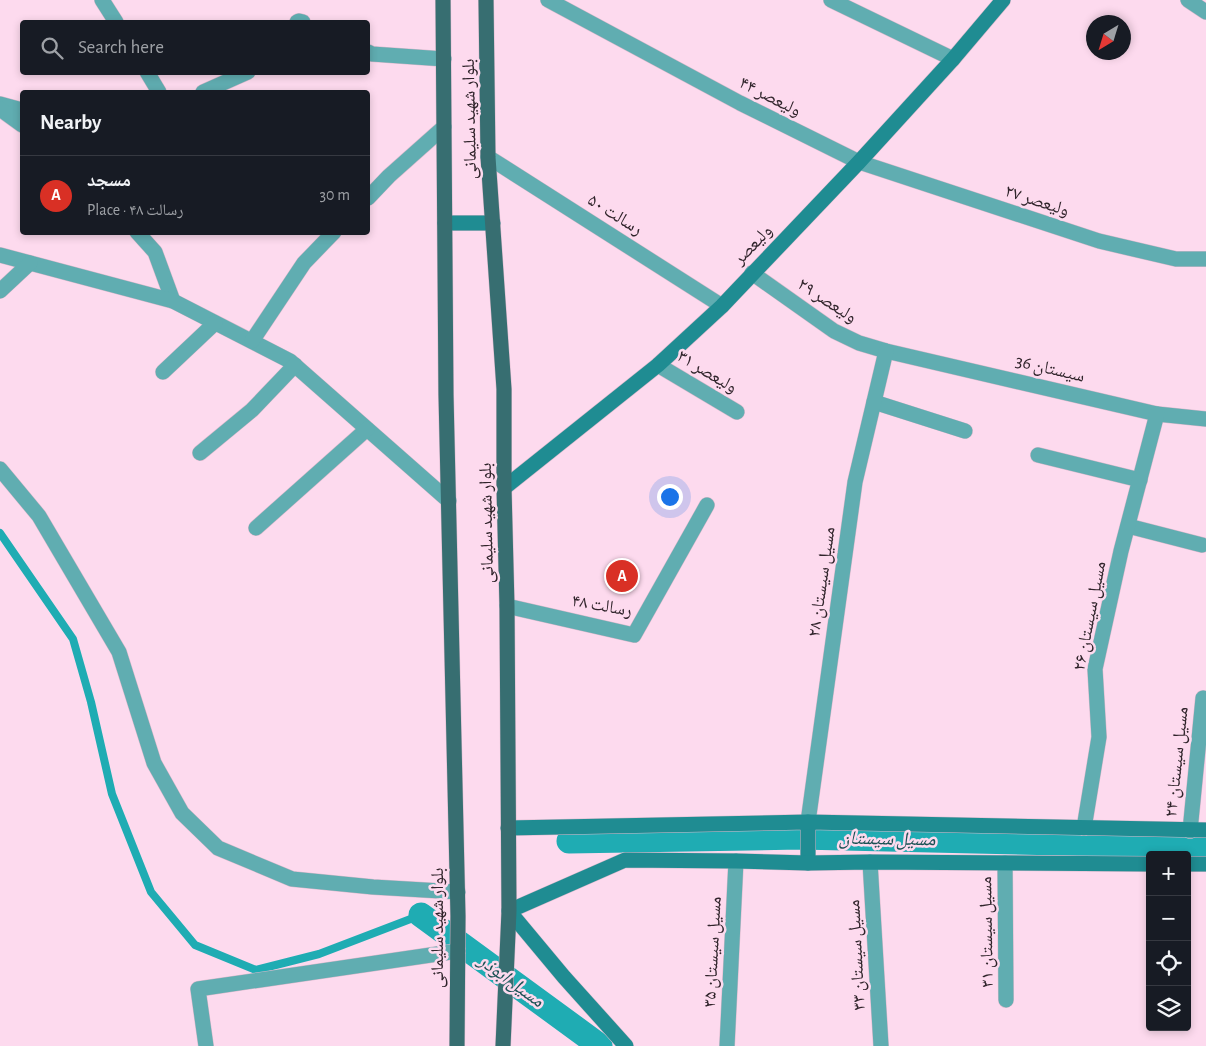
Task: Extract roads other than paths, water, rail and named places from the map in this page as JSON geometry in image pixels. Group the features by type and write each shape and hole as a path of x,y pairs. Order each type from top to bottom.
{"main road":[{"name":"بلوار شهید سلیمانی","path":"443,0 446,396 458,892 457,1046"},
{"name":"بلوار شهید سلیمانی","path":"486,0 488,157 504,389 508,912 502,1046"}],"street":[{"name":"ولیعصر ۴۴","path":"548,0 740,103 859,162"},
{"path":"831,0 953,59"},
{"name":"ولیعصر","path":"504,488 658,365 722,306 859,162 953,59 1003,0"},
{"path":"1188,0 1206,12"},
{"path":"106,1 115,20"},
{"path":"370,53 444,59"},
{"path":"149,75 158,90"},
{"path":"207,90 241,75"},
{"path":"0,104 20,109"},
{"path":"0,109 20,124"},
{"path":"370,196 389,176 444,127"},
{"name":"رسالت ۵۰","path":"488,157 722,306"},
{"name":"ولیعصر ۲۷","path":"859,162 1099,242 1176,260 1206,259"},
{"path":"445,223 493,223"},
{"path":"139,235 155,252 173,301"},
{"path":"252,341 304,263 331,235"},
{"path":"0,255 173,301 290,361 449,501"},
{"path":"0,292 30,263"},
{"name":"ولیعصر ۲۹","path":"752,273 834,331 859,343 886,350"},
{"path":"163,372 215,323"},
{"name":"مسیل سیستان ۲۸","path":"808,822 855,482 886,350"},
{"name":"سیستان 36","path":"886,350 1157,414 1206,419"},
{"path":"200,453 252,410 295,365"},
{"name":"ولیعصر ۳۱","path":"658,365 737,412"},
{"path":"874,402 965,431"},
{"name":"مسیل سیستان ۲۶","path":"1084,828 1099,737 1095,669 1128,526 1157,414"},
{"path":"256,528 367,429"},
{"path":"1038,455 1140,480"},
{"path":"0,470 39,516 119,652 154,763 182,813 218,848 292,879 374,887 458,892"},
{"name":"رسالت ۴۸","path":"507,606 634,635 707,505"},
{"path":"1128,526 1202,545"},
{"name":"مسیل سیستان ۲۴","path":"1190,831 1203,698"},
{"path":"808,822 808,863"},
{"path":"508,828 808,822 1206,830"},
{"path":"626,1046 508,912 625,860 808,863 1146,864"},
{"name":"مسیل سیستان ۳۵","path":"727,1046 736,861"},
{"name":"مسیل سیستان ۳۳","path":"870,862 881,1046"},
{"name":"مسیل سیستان ۳۱","path":"1005,863 1006,1000"},
{"path":"1191,864 1206,864"},
{"path":"206,1046 198,989 458,951"}],"waterway":[{"path":"0,533 73,639 91,702 112,794 151,892 195,945 256,970 319,954 421,915"},
{"name":"مسیل سیستان","path":"569,841 800,837 1206,845"},
{"name":"مسیل ابوذر","path":"421,915 600,1046"}],"place":[{"name":"مسجد","path":"622,576"}]}
